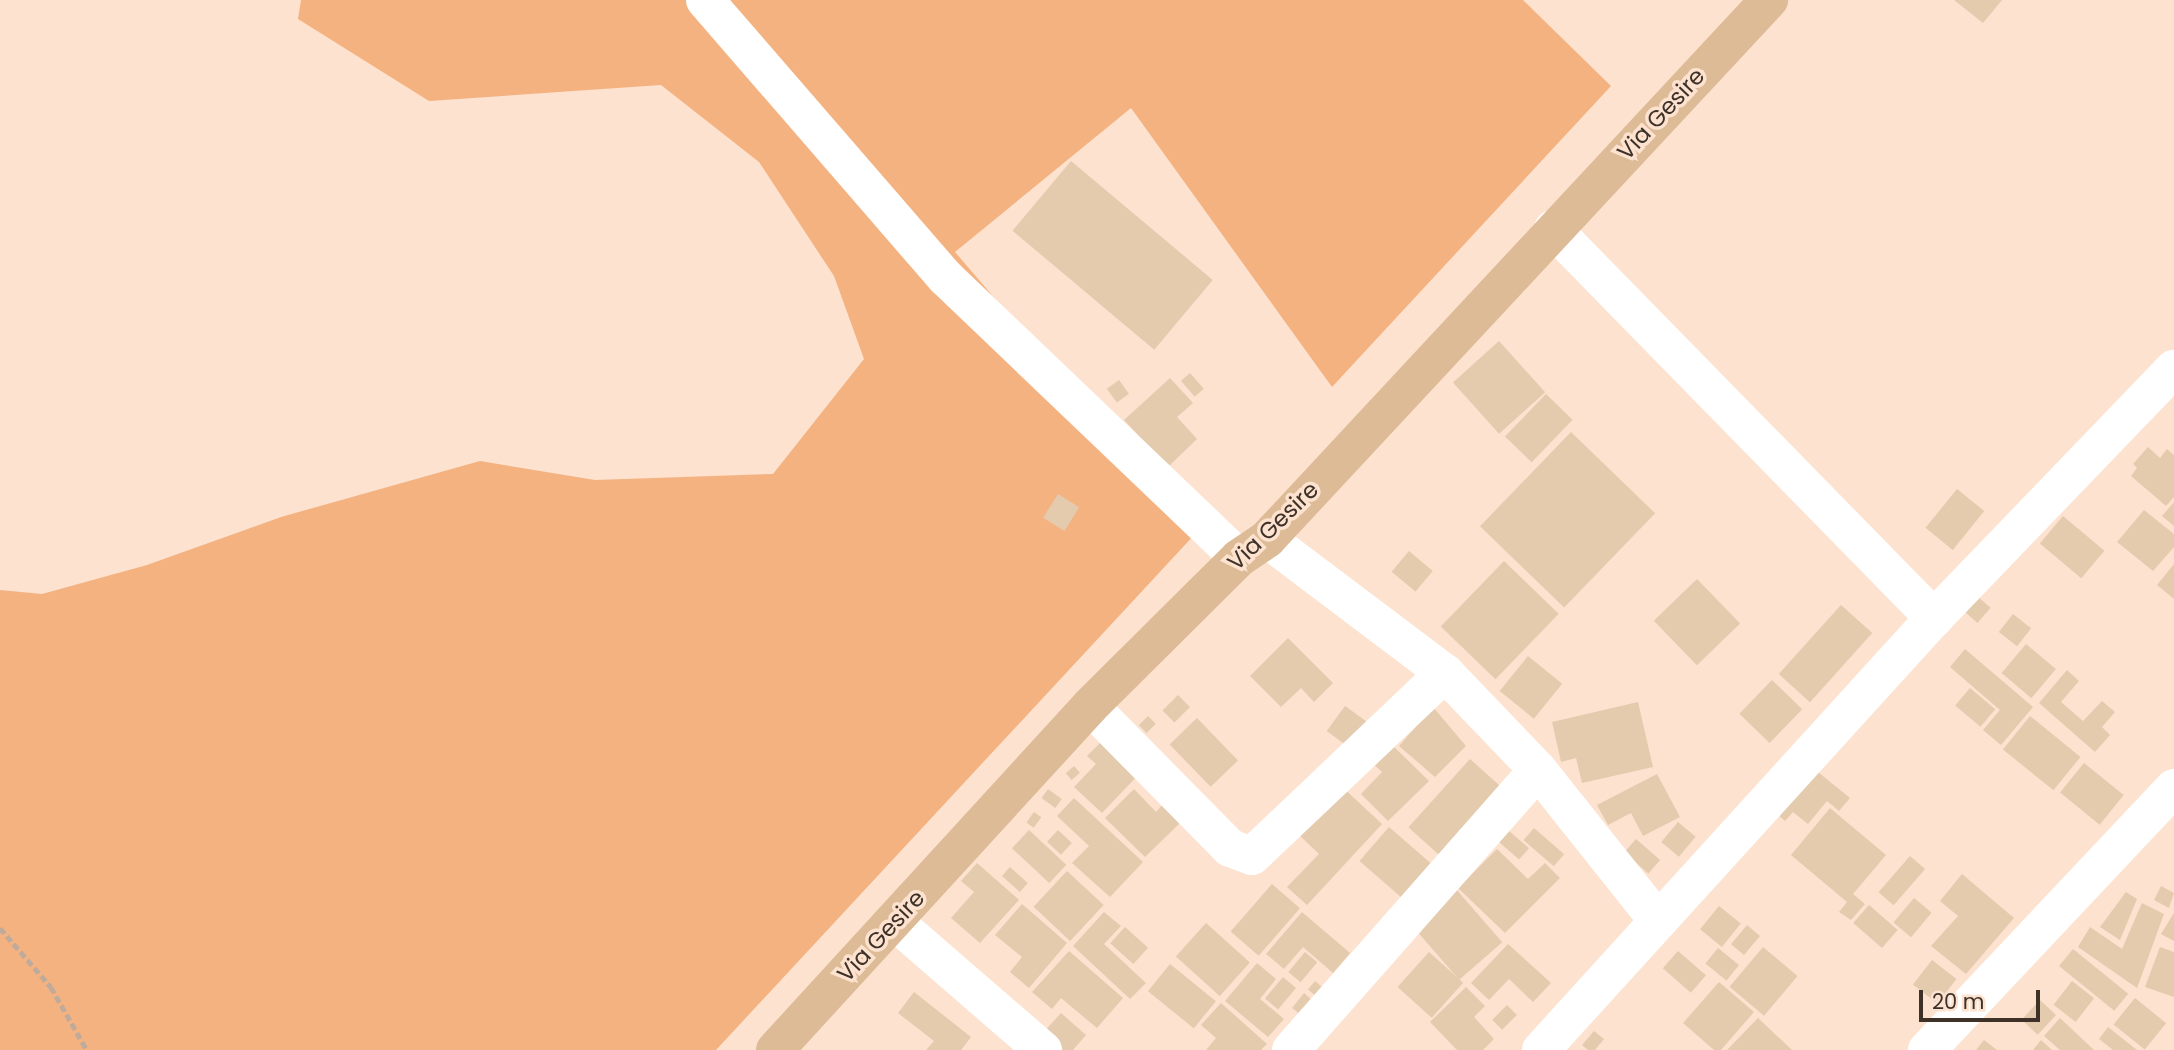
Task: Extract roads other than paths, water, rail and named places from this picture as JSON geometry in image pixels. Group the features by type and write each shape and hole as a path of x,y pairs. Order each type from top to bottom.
{"main road":[{"name":"Via Gesire","path":"775,1050 1090,706 1253,548 1769,0"}],"street":[{"path":"705,0 945,277 1253,548 1445,673 1538,770 1658,921"},
{"path":"1553,229 1934,618"},
{"path":"1541,1050 1934,618 2174,369"},
{"path":"1090,706 1230,848 1252,856 1445,673"},
{"path":"1291,1050 1538,770"},
{"path":"1927,1050 2174,788"},
{"path":"895,922 1043,1050"}]}
